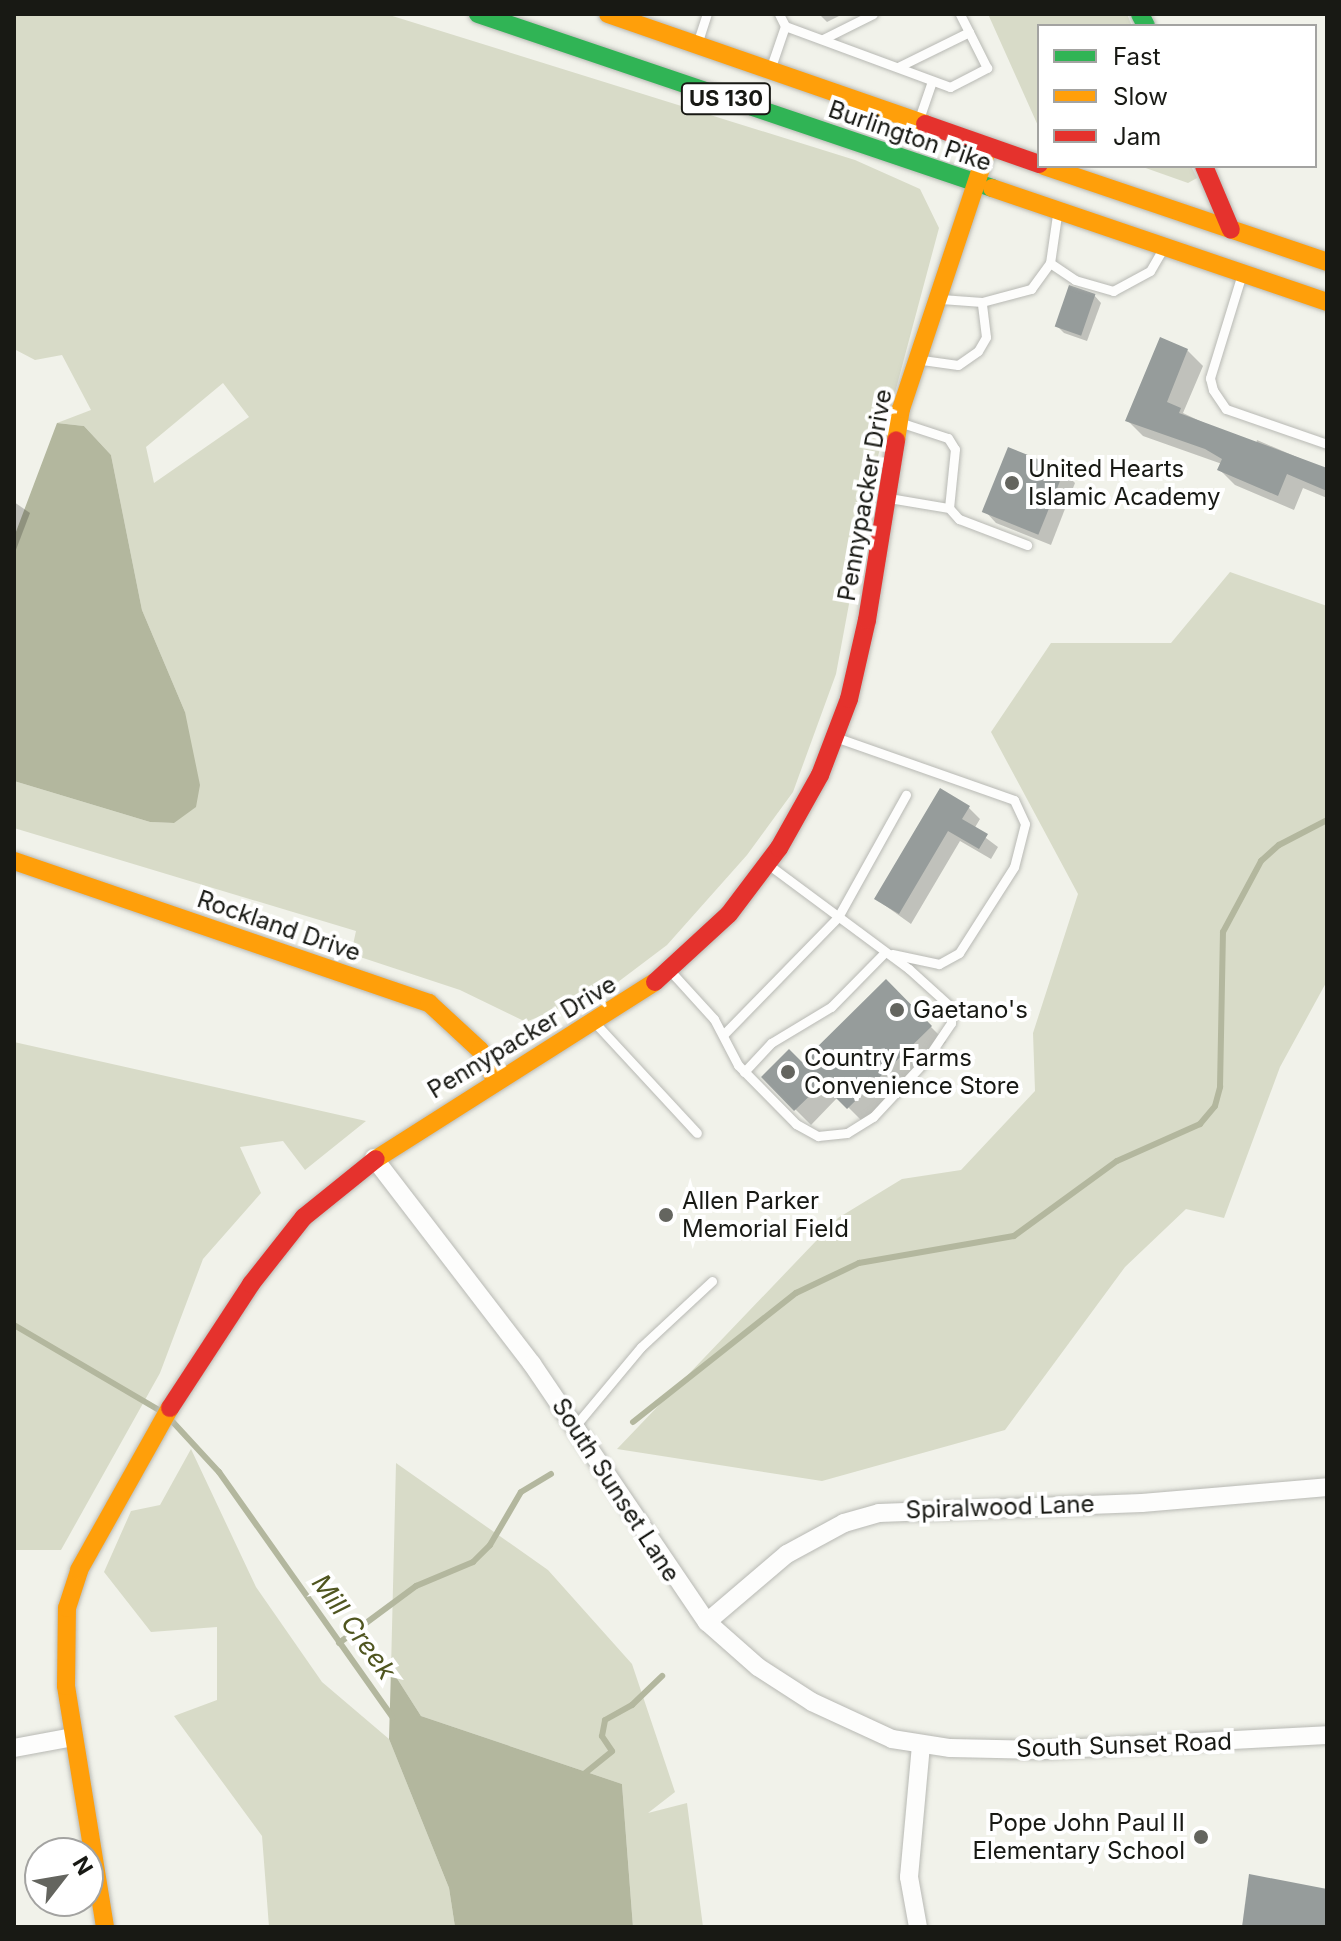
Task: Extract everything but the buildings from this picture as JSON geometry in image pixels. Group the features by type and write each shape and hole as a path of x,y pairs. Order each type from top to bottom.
{"main road":[{"name":"Burlington Pike","path":"478,14 1327,302"},
{"name":"Burlington Pike","path":"608,14 637,20 1037,163"},
{"name":"Pennypacker Drive","path":"105,1927 66,1686 67,1608 84,1560 180,1390 251,1284 304,1217 374,1158 595,1022 671,971 729,914 768,864 800,813 835,737 860,659 899,422 988,147"},
{"name":"Burlington Pike","path":"1051,168 1327,262"},
{"path":"1205,168 1231,230"},
{"name":"Rockland Drive","path":"14,861 429,1003 480,1050 496,1081"}],"street":[{"name":"South Sunset Lane","path":"374,1158 575,1426 664,1566 707,1622 758,1667 812,1702 865,1730 921,1745"},
{"name":"Spiralwood Lane","path":"707,1622 787,1554 844,1523 879,1513 1142,1503 1327,1487"},
{"name":"South Sunset Road","path":"921,1745 1043,1750 1327,1735"},
{"path":"14,1748 73,1737"},
{"path":"918,1927 909,1877 921,1745"}],"lane":[{"path":"697,44 707,14"},
{"path":"779,14 785,26 950,87 987,68 960,14"},
{"path":"823,39 873,14"},
{"path":"771,69 785,26"},
{"path":"898,67 969,32"},
{"path":"918,119 932,81"},
{"path":"937,298 982,302 1031,289 1050,263 1057,212"},
{"path":"1050,263 1075,280 1113,291 1150,271 1164,247"},
{"path":"1242,273 1210,378 1213,390 1226,409 1327,444"},
{"path":"917,359 958,365 978,351 986,337 982,302"},
{"path":"899,422 948,438 955,449 949,508"},
{"path":"886,497 949,508 969,526 1027,545"},
{"path":"835,737 1014,800 1025,824 1014,867 959,953 939,964 885,952"},
{"path":"723,1035 838,917 906,795"},
{"path":"671,971 723,1035 744,1072 796,1124 818,1136 847,1133 873,1117 926,1060 951,1023 951,1007 885,952 768,864"},
{"path":"744,1072 771,1043 831,1007 885,952"},
{"path":"595,1022 697,1133"},
{"path":"575,1426 641,1347 712,1281"}],"shaded area":[{"path":"14,14 386,14 855,160 920,189 939,228 873,475 836,674 793,792 747,855 667,945 614,985 526,1022 460,990 351,954 356,931 14,828 14,781 150,822 174,823 185,712 142,610 111,455 84,426 57,423 91,410 62,355 35,360 14,349","holes":["223,383 249,417 154,483 146,447"]},
{"path":"988,14 1127,14 1131,24 1037,24 1037,124"},
{"path":"1146,168 1192,168 1197,178 1188,183"},
{"path":"57,423 84,426 111,455 142,610 185,712 200,785 196,807 174,823 150,822 14,781 14,537"},
{"path":"1230,572 1327,606 1327,981 1280,1067 1224,1218 1186,1209 1125,1267 1005,1430 822,1481 617,1449 838,1218 902,1179 961,1170 1035,1091 1033,1033 1078,894 991,732 1051,643 1171,643"},
{"path":"14,1042 366,1121 305,1170 283,1141 240,1147 261,1193 203,1259 160,1373 61,1550 14,1550"},
{"path":"191,1449 256,1587 322,1682 389,1739 449,1888 455,1927 269,1927 262,1836 174,1716 217,1700 217,1627 151,1632 104,1572 131,1511 160,1505"},
{"path":"396,1463 548,1570 632,1664 675,1792 648,1813 687,1803 703,1927 633,1927 622,1784 421,1716 391,1669"},
{"path":"391,1669 421,1716 622,1784 633,1927 455,1927 449,1888 389,1739"}],"waterway":[{"path":"633,1422 796,1293 859,1263 1014,1236 1117,1161 1200,1124 1215,1106 1220,1087 1223,932 1261,861 1279,845 1327,820"},
{"name":"Mill Creek","path":"14,1325 159,1410"},
{"name":"Mill Creek","path":"171,1420 219,1472 393,1718"},
{"path":"339,1643 416,1586 473,1562 490,1545 521,1492 551,1474"},
{"path":"584,1774 612,1751 602,1736 605,1720 632,1705 662,1676"}],"traffic: fast":[{"path":"478,14 992,188"},
{"path":"1140,14 1145,24"}],"traffic: slow":[{"path":"608,14 925,124"},
{"path":"896,440 901,409 988,147"},
{"path":"1050,168 1327,262"},
{"path":"992,188 1327,302"},
{"path":"14,861 429,1003 480,1050 496,1081"},
{"path":"376,1159 655,982"},
{"path":"105,1927 66,1686 67,1608 79,1570 170,1408"}],"traffic: jam":[{"path":"925,124 1037,163"},
{"path":"1205,168 1231,230"},
{"path":"655,982 729,914 779,848 820,775 849,699 867,620 896,440"},
{"path":"170,1408 251,1284 304,1217 376,1159"}],"place":[{"name":"United Hearts Islamic Academy","path":"1012,483"},
{"name":"Gaetano's","path":"897,1010"},
{"name":"Country Farms Convenience Store","path":"788,1072"},
{"name":"Allen Parker Memorial Field","path":"666,1215"},
{"name":"Pope John Paul II Elementary School","path":"1201,1837"}]}
